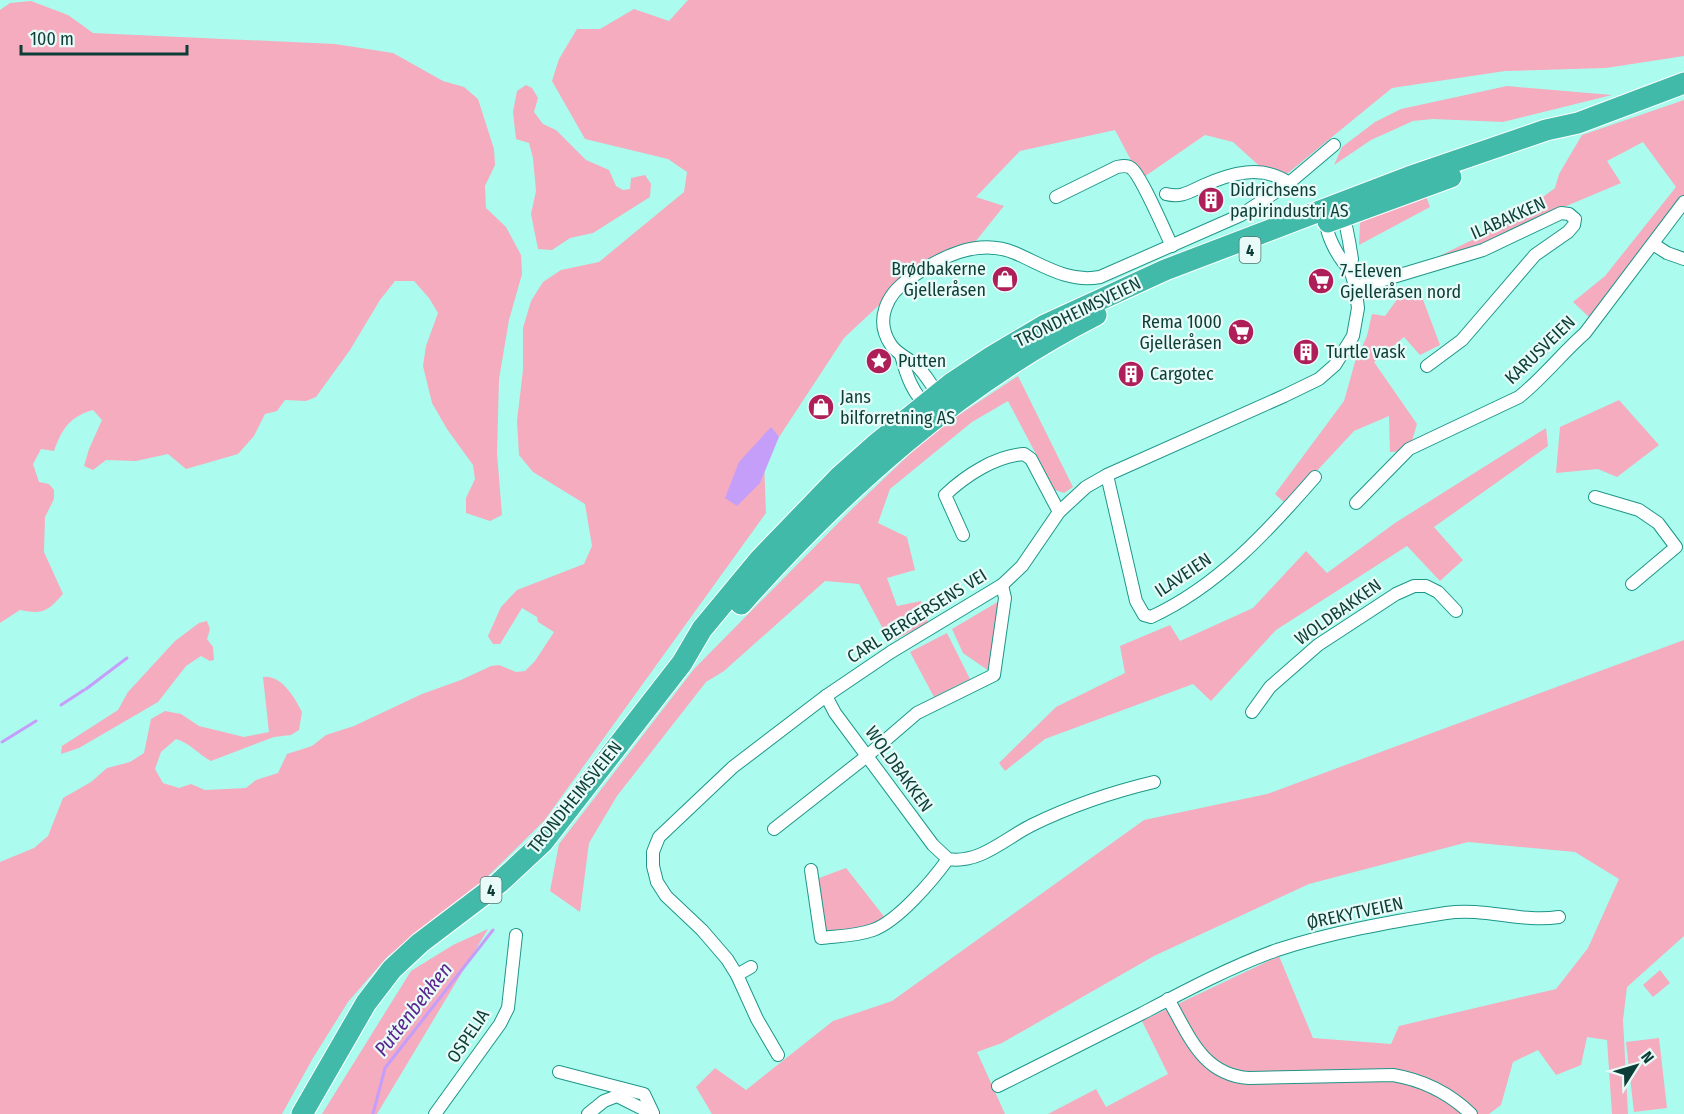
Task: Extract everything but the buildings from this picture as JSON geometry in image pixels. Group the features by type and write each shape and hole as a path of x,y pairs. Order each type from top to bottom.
{"highway":[{"name":"TRONDHEIMSVEIEN","path":"302,1114 357,1018 382,980 410,951 499,884 543,842 682,663 711,638 765,577 878,466 934,404 999,352 1070,312 1192,258 1332,215 1537,133 1578,123 1684,84"}],"street":[{"path":"934,404 916,366 891,345 884,327 883,314 887,299 902,284 945,257 967,249 999,248 1057,273 1092,279 1100,278 1240,215 1289,183 1334,145"},
{"path":"1056,197 1117,167 1128,166 1140,180 1172,246"},
{"path":"1166,194 1179,197 1228,177 1252,172 1270,173 1289,183"},
{"name":"KARUSVEIEN","path":"1356,502 1409,449 1520,397 1532,387 1564,351 1585,333 1684,202"},
{"name":"ILABAKKEN","path":"1355,286 1370,284 1483,250 1561,213 1569,214 1575,219 1574,225 1568,232 1535,255 1462,340 1427,366"},
{"name":"CARL BERGERSENS VEI","path":"1332,215 1341,261 1350,269"},
{"name":"CARL BERGERSENS VEI","path":"778,1055 757,1019 737,975 716,945 666,896 657,882 653,866 653,852 659,837 733,767 826,696 891,652 1002,585 1022,566 1059,512 1086,487 1107,475 1319,379 1335,365 1353,336 1358,308 1350,269 1352,259 1349,241 1332,215"},
{"path":"1653,244 1667,253 1684,259"},
{"path":"963,536 945,495 960,481 1002,459 1015,455 1024,454 1031,459 1059,512"},
{"name":"ILAVEIEN","path":"1107,475 1136,602 1144,615 1151,617 1197,590 1225,569 1275,524 1315,477"},
{"path":"1595,496 1639,510 1658,523 1676,546 1632,584"},
{"path":"774,829 867,756 917,713 994,675 1005,598 1002,585"},
{"name":"WOLDBAKKEN","path":"1252,712 1270,687 1318,645 1396,594 1414,586 1426,586 1438,592 1456,611"},
{"name":"WOLDBAKKEN","path":"826,696 835,713 933,845 948,859"},
{"path":"811,870 821,938 860,934 876,929 927,888 948,859 970,860 1031,826 1088,801 1154,782"},
{"name":"ØREKYTVEIEN","path":"998,1086 1168,999 1256,958 1279,950 1358,929 1460,911 1480,911 1524,918 1545,919 1559,916"},
{"name":"OSPELIA","path":"435,1114 500,1024 508,1008 516,935"},
{"path":"737,975 752,967"},
{"path":"1168,999 1202,1055 1216,1069 1231,1076 1249,1078 1393,1075 1432,1086 1471,1114"},
{"path":"559,1072 644,1094 653,1114"},
{"path":"588,1114 604,1101 616,1096 653,1114"}],"shaded area":[{"path":"688,0 1684,0 1684,56 1606,68 1505,71 1392,88 1277,182 1233,142 1205,135 1141,179 1115,130 1020,151 976,197 1004,206 975,242 908,278 844,338 764,460 766,513 544,821 486,878 387,957 348,1002 282,1114 0,1114 0,862 34,848 48,836 63,798 91,782 107,768 130,762 144,753 151,719 165,711 181,714 199,726 244,737 269,732 263,677 270,677 282,683 302,712 299,730 291,735 274,737 211,761 186,743 176,739 161,752 155,769 163,783 179,788 191,784 205,790 246,788 256,780 278,773 287,754 312,746 326,735 354,726 422,694 491,666 499,665 516,672 525,671 535,661 554,632 522,608 500,644 493,644 488,636 501,607 517,590 584,564 592,546 585,504 533,472 519,455 517,421 523,370 523,328 531,301 543,282 561,270 599,262 684,192 687,172 668,159 585,139 552,81 559,59 577,29 600,29 634,9 669,21"},
{"path":"31,1 68,15 93,33 335,44 393,53 443,81 464,87 478,99 494,149 495,165 485,186 486,208 506,227 521,255 522,274 509,320 499,379 497,453 502,515 490,521 466,513 466,498 475,479 473,465 447,429 432,403 423,366 426,346 438,313 414,281 395,281 316,397 306,401 285,400 277,411 265,414 254,436 238,454 186,469 168,454 136,461 106,460 93,470 84,466 102,420 93,410 72,420 60,436 54,451 41,449 33,464 39,482 49,484 54,490 54,499 45,517 44,552 63,594 49,608 40,612 20,610 0,623 0,10 10,3"},
{"path":"526,85 532,88 538,98 534,112 543,124 556,130 586,160 609,170 616,186 623,190 630,189 631,178 645,175 651,184 650,197 593,233 570,238 552,250 538,249 531,214 536,191 533,158 529,143 516,139 513,112 517,91"},
{"path":"1507,86 1612,95 1503,122 1433,119 1413,121 1371,140 1334,165 1342,147 1375,122 1401,109"},
{"path":"1684,100 1684,195 1589,317 1573,302 1605,276 1676,187 1643,142 1607,161 1621,183 1545,215 1490,242 1427,262 1509,222 1555,188 1559,174 1582,135"},
{"path":"1425,193 1430,207 1359,245 1360,223 1374,211"},
{"path":"1419,289 1440,345 1420,355 1404,337 1374,362 1417,424 1409,451 1390,452 1389,416 1354,431 1286,504 1275,494 1344,401 1355,362 1367,336 1372,314 1385,316 1401,294"},
{"path":"1018,376 1073,487 1064,493 1055,490 1008,401 972,422 890,489 878,523 907,537 915,570 887,578 897,606 921,601 928,623 890,642 859,584 825,581 724,671 706,682 617,796 589,843 580,912 550,891 559,844 694,669 852,509 933,432"},
{"path":"1619,400 1659,445 1617,477 1598,469 1556,473 1560,427"},
{"path":"771,427 779,437 760,483 737,506 725,498 739,462"},
{"path":"1546,428 1548,446 1434,527 1463,560 1440,581 1407,546 1276,630 1211,701 1193,684 1045,739 1005,771 999,763 1056,707 1125,673 1120,646 1170,625 1180,641 1253,608 1306,551 1327,573 1395,523"},
{"path":"1001,600 989,671 963,653 952,629"},
{"path":"207,621 210,629 207,639 213,647 214,660 210,661 201,656 186,666 158,702 79,748 61,754 62,746 118,710 128,692 175,641 199,623"},
{"path":"947,633 970,679 934,697 910,652"},
{"path":"1684,640 1684,936 1627,987 1623,1020 1628,1114 1612,1114 1607,1040 1587,1037 1581,1065 1556,1075 1538,1050 1513,1062 1501,1105 1489,1114 1048,1114 1096,1089 1106,1107 1168,1074 1142,1021 1279,956 1313,1038 1391,1044 1399,1026 1556,989 1588,948 1619,879 1575,852 1468,842 1309,884 1154,956 1002,1043 977,1052 1005,1114 712,1114 696,1087 715,1068 746,1090 833,1021 892,1001 1144,820 1267,794"},
{"path":"846,868 886,919 862,929 825,932 819,878"},
{"path":"488,929 377,1114 322,1114 411,971 453,945"},
{"path":"1660,970 1670,983 1653,997 1643,985"},
{"path":"1659,1038 1667,1108 1634,1112 1626,1042"}],"waterway":[{"path":"86,689 127,658"},
{"path":"61,705 84,690"},
{"path":"2,742 36,721"},
{"name":"Puttenbekken","path":"373,1114 385,1068 493,930"}],"place":[{"name":"Didrichsens papirindustri AS","path":"1211,200"},
{"name":"Brødbakerne Gjelleråsen","path":"1005,279"},
{"name":"7-Eleven Gjelleråsen nord","path":"1321,281"},
{"name":"Rema 1000 Gjelleråsen","path":"1241,332"},
{"name":"Turtle vask","path":"1306,352"},
{"name":"Putten","path":"879,361"},
{"name":"Cargotec","path":"1131,374"},
{"name":"Jans bilforretning AS","path":"821,407"}]}
